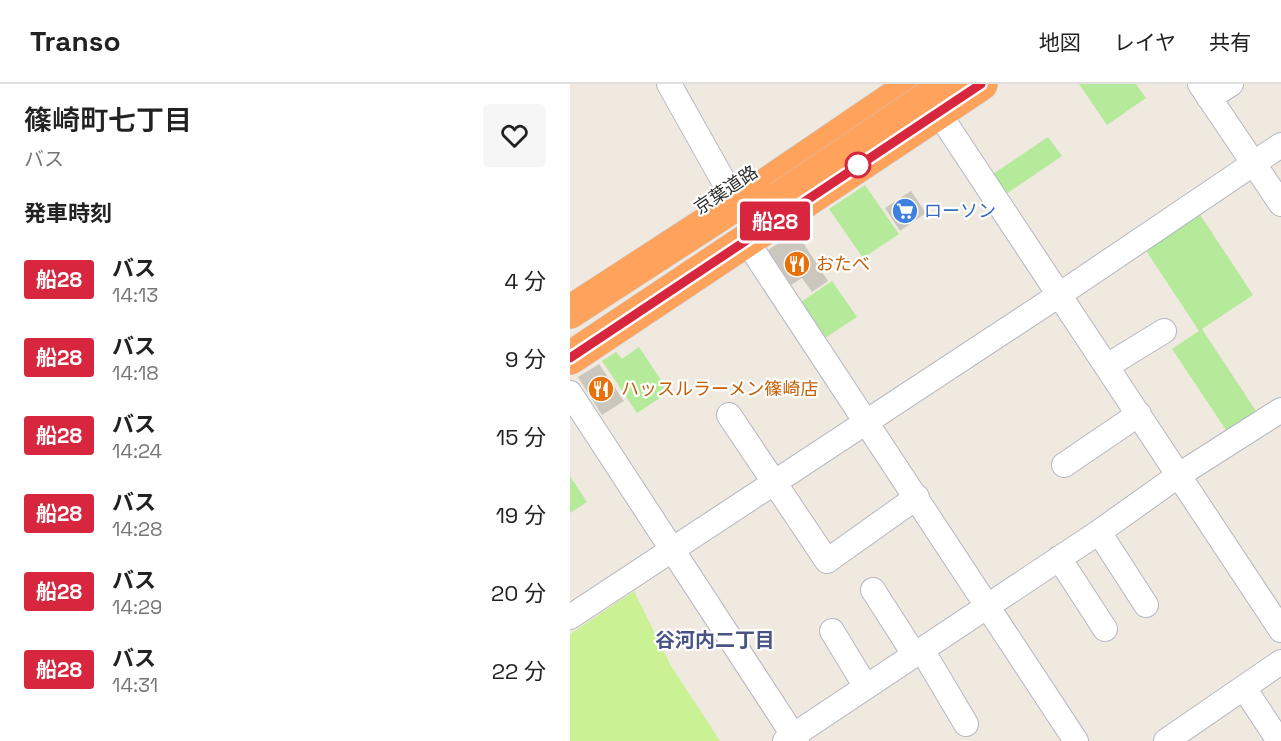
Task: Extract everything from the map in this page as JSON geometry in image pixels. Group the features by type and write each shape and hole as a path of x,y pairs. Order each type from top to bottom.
{"highway":[{"name":"京葉道路","path":"570,297 883,84"},
{"name":"京葉道路","path":"772,191 914,84"},
{"name":"京葉道路","path":"772,191 937,93 981,84"},
{"name":"京葉道路","path":"570,358 746,240 937,93"},
{"path":"570,312 772,191"},
{"path":"570,334 772,191"}],"street":[{"path":"669,84 728,189"},
{"path":"1231,84 1204,91 1281,204"},
{"path":"937,93 1059,295 1281,630"},
{"path":"570,617 1059,295 1281,145"},
{"path":"746,240 1076,741"},
{"path":"1107,366 1164,332"},
{"path":"570,393 792,739 1099,532 1179,475 1279,416"},
{"path":"1064,465 1139,414"},
{"path":"729,415 827,561 917,497"},
{"path":"1099,532 1146,605"},
{"path":"1059,558 1105,629"},
{"path":"873,590 966,724"},
{"path":"832,631 866,687"},
{"path":"1166,741 1281,662"},
{"path":"1244,688 1279,741"}],"green space":[{"path":"1079,84 1136,84 1146,98 1107,125"},
{"path":"1048,137 1062,156 1006,194 993,174"},
{"path":"865,185 899,234 863,258 829,209"},
{"path":"1199,213 1253,295 1202,329 1258,414 1228,433 1172,349 1199,331 1145,249"},
{"path":"832,281 857,317 825,338 801,302"},
{"path":"639,347 669,392 637,413 602,361 616,352 622,359"},
{"path":"570,476 587,502 570,513"},
{"path":"634,591 670,664 720,741 570,741 570,634"}],"building":[{"name":"ローソン","path":"911,191 926,213 900,231 885,208"},
{"name":"おたべ","path":"796,232 828,281 812,292 802,278 791,285 768,250"},
{"name":"ハッスルラーメン篠崎店","path":"599,364 624,401 602,415 578,377"}],"bus line":[{"name":"船28","path":"570,358 981,84"}],"place":[{"name":"ローソン","path":"905,211"},
{"name":"おたべ","path":"797,264"},
{"name":"ハッスルラーメン篠崎店","path":"601,389"}],"district":[{"name":"谷河内二丁目","path":"715,640"}]}
